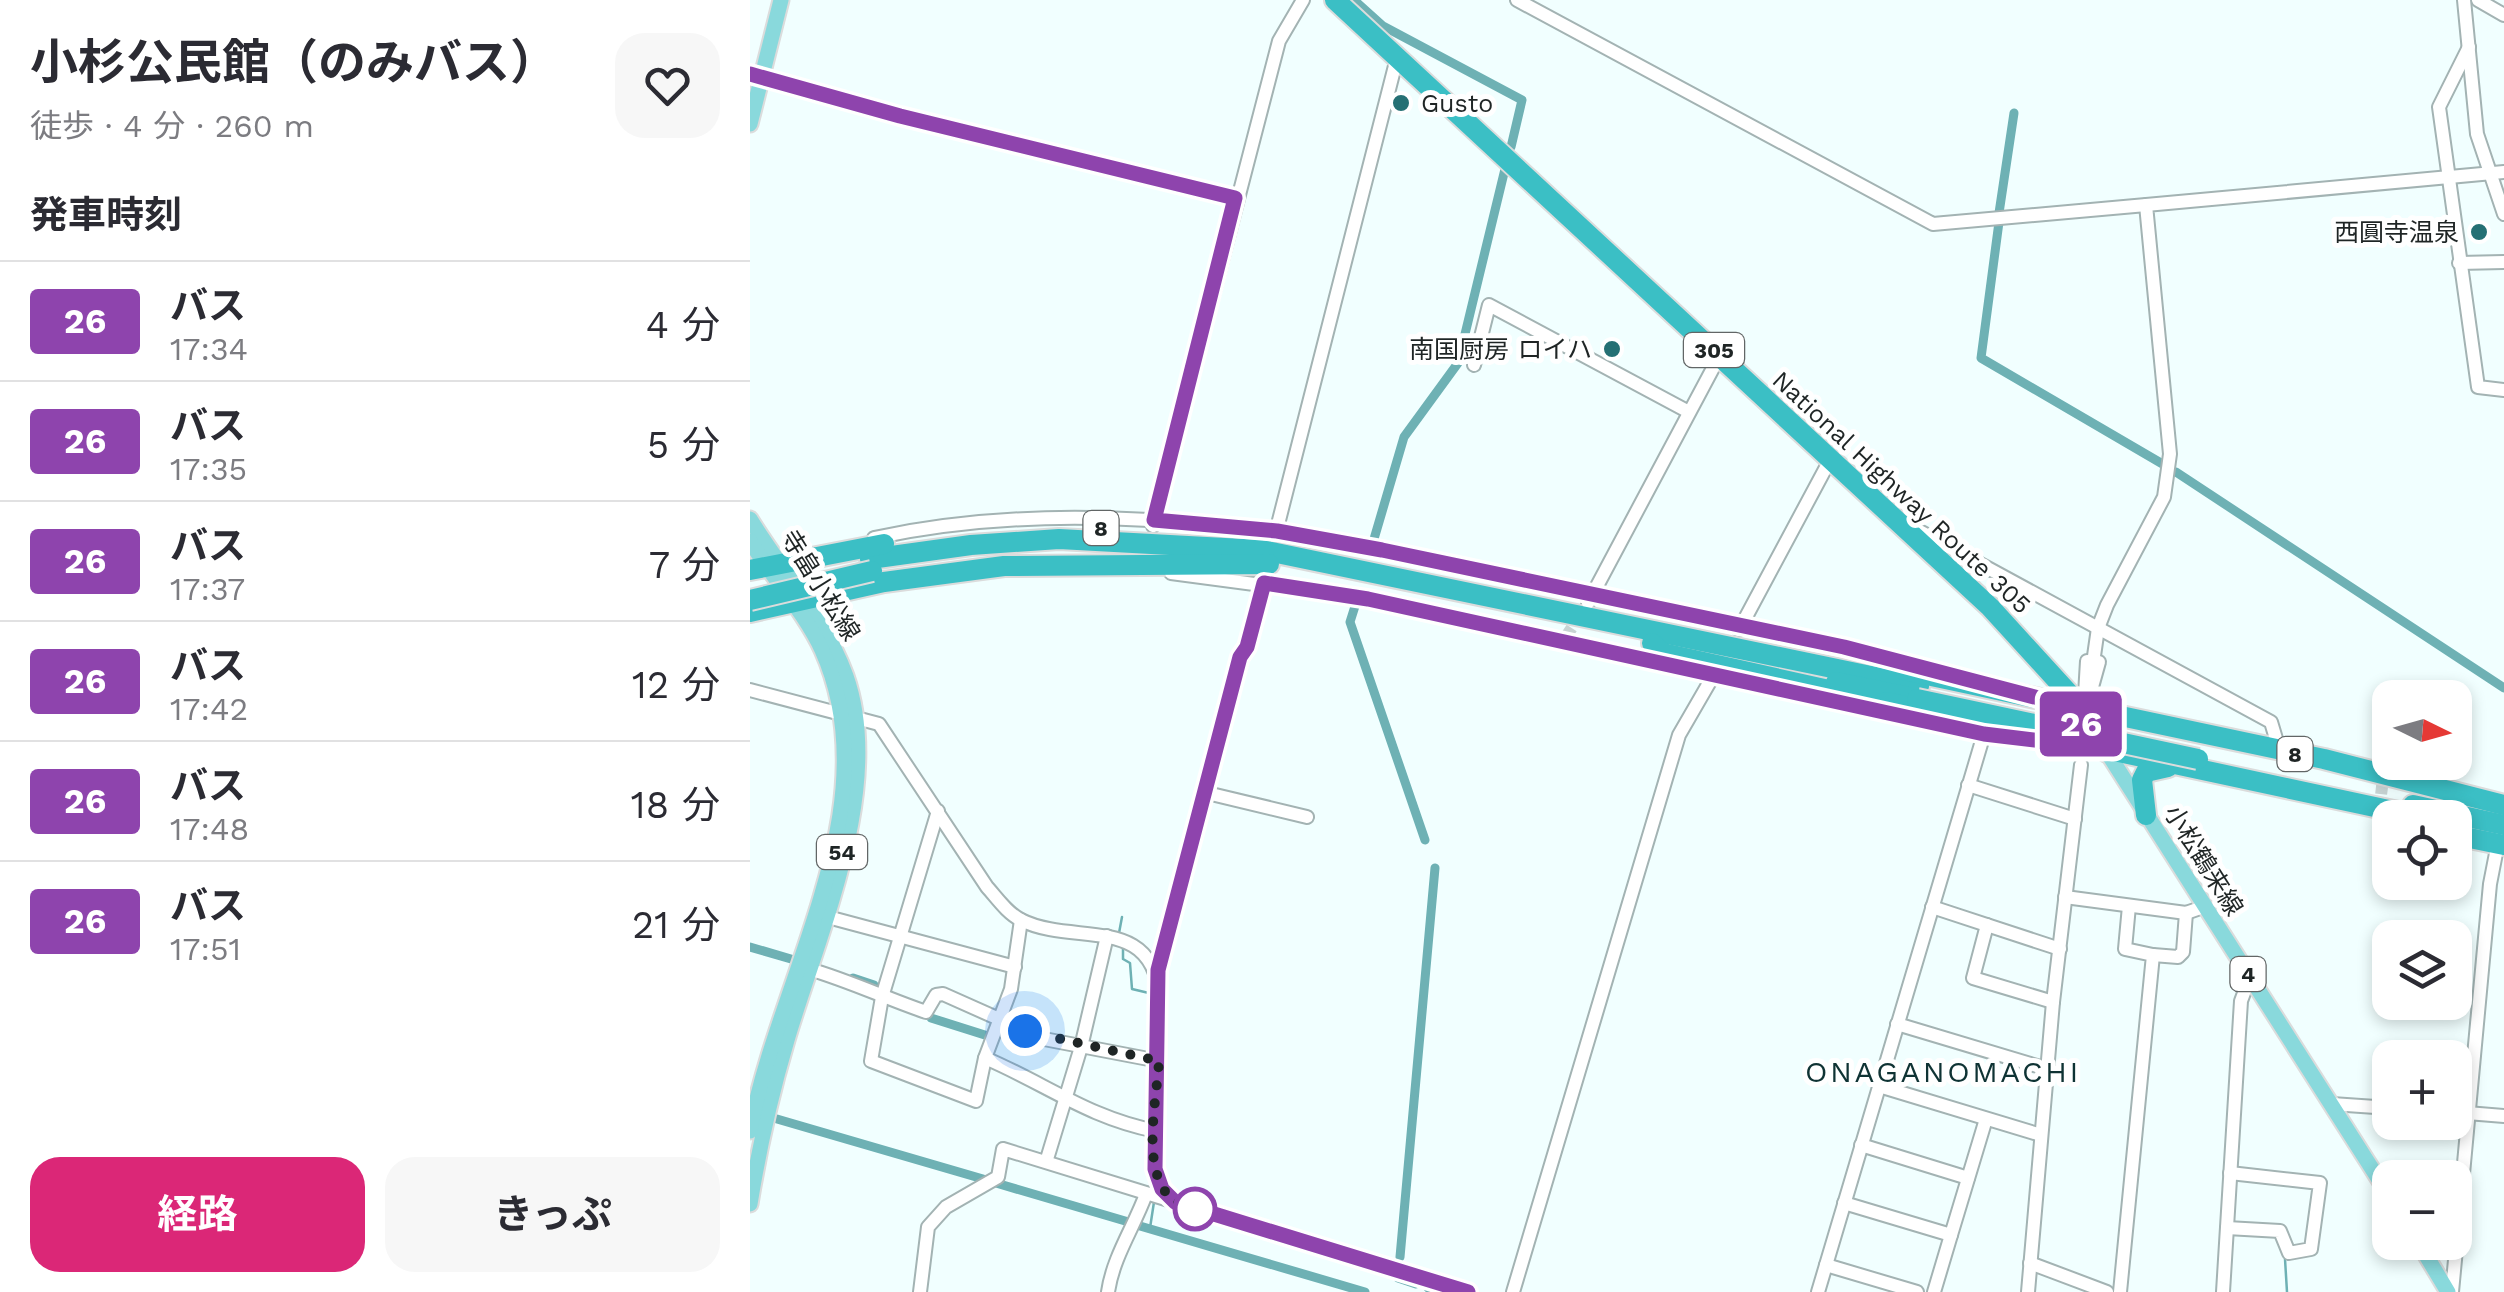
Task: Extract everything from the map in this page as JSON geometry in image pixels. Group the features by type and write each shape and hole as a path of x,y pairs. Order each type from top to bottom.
{"highway":[{"name":"National Highway Route 305","path":"1334,0 1896,519 2039,659 2084,710 2089,752"},
{"name":"8","path":"765,566 979,531 1114,528 1247,542 1269,557"},
{"name":"8","path":"750,586 972,557 1080,550 1166,550 1269,557 1918,692 2372,805"},
{"name":"8","path":"750,600 875,570"},
{"name":"8","path":"798,601 875,570"},
{"path":"750,612 798,601"},
{"name":"8","path":"1646,635 1754,642 2022,694 2128,720 2324,759 2504,808"},
{"name":"8","path":"1646,635 1663,653 2046,738 2089,752 2190,760 2504,808"},
{"path":"2022,694 2040,684 2039,659"},
{"path":"2128,720 2154,717 2504,792"},
{"name":"8","path":"2190,760 2502,836"},
{"path":"2146,814 2146,772 2190,760 2215,783 2372,816"},
{"path":"2472,828 2502,836"},
{"path":"2472,835 2502,836"}],"main road":[{"path":"750,124 756,75 781,0"},
{"name":"寺畠小松線","path":"750,520 765,566"},
{"name":"寺畠小松線","path":"750,542 765,566 798,601 840,663 854,803 765,1123 750,1204"},
{"name":"寺畠小松線","path":"750,1131 844,801 848,715"},
{"name":"小松鶴来線","path":"2089,752 2146,814 2372,1168"},
{"path":"2430,1260 2450,1292"}],"street":[{"path":"1153,524 1279,41 1303,0"},
{"path":"1517,0 1933,224 2504,172"},
{"path":"2464,0 2477,134 2504,214"},
{"path":"2478,0 2504,15"},
{"path":"2469,47 2439,107 2446,178 2478,387 2504,390"},
{"path":"1175,1202 1162,1189 1155,1169 1158,970 1240,657 1247,647 1397,58"},
{"path":"756,75 900,116 1235,198"},
{"path":"2092,670 2098,628 2164,497 2170,454 2146,205"},
{"path":"2459,262 2504,262"},
{"path":"1474,365 1490,305 1690,412"},
{"path":"1590,599 1720,355"},
{"path":"1740,628 1830,460"},
{"path":"1896,519 2271,722 2277,742"},
{"path":"824,554 911,530 986,520 1153,524 1269,557 1368,599 1562,646 1715,673 1984,734 2046,738"},
{"path":"875,570 900,586 1017,574 1142,570 1269,557 1590,599 1963,675 1987,687"},
{"path":"2028,1292 2065,896 2075,819 2084,808 2089,752 2084,710 2096,685 2103,636 2098,628"},
{"path":"1514,1292 1680,735 1715,673"},
{"path":"750,690 879,724 987,887 1022,920 1107,936 1148,955 1158,970"},
{"path":"1818,1292 1984,734"},
{"path":"1968,786 2075,819"},
{"path":"1207,792 1307,817"},
{"path":"938,811 898,936 871,1061 976,1101 985,1058 1014,967 1022,920"},
{"path":"2472,1043 2502,836"},
{"path":"2065,896 2186,913 2203,907"},
{"path":"2130,906 2126,949 2153,955 2178,957 2182,952 2186,913"},
{"path":"1932,907 2060,949"},
{"path":"824,916 1014,967"},
{"path":"1987,924 1973,978 2053,1002"},
{"path":"1047,1159 1081,1047 1107,936"},
{"path":"2120,1292 2153,955"},
{"path":"808,969 867,986 882,997 926,1012 936,995 943,994 1044,1038 1159,1061"},
{"path":"2223,1292 2241,1001 2250,977"},
{"path":"1897,1024 2047,1070"},
{"path":"985,1058 1036,1080 1065,1102 1116,1124 1156,1131"},
{"path":"1878,1086 2041,1135"},
{"path":"2332,1104 2372,1107"},
{"path":"2472,1113 2504,1116"},
{"path":"1934,1292 1986,1119"},
{"path":"2450,1292 2460,1140"},
{"path":"1861,1145 1968,1178"},
{"path":"920,1292 928,1226 946,1207 998,1177 1003,1149 1047,1159 1423,1285 1468,1292"},
{"path":"2227,1228 2280,1232 2289,1253 2311,1250 2320,1183 2230,1174"},
{"path":"1108,1292 1111,1269 1146,1194"},
{"path":"1844,1203 1951,1235"},
{"path":"2030,1263 2108,1292"},
{"path":"1826,1265 1917,1292"}],"waterway":[{"path":"1354,0 1383,26 1522,100 1511,147"},
{"path":"1999,213 2014,113"},
{"path":"1374,539 1404,437 1458,363 1505,169"},
{"path":"1999,222 1981,358 2166,466"},
{"path":"2176,472 2504,688"},
{"path":"1356,603 1350,622 1425,840"},
{"path":"1400,1257 1435,868"},
{"path":"1119,933 1122,917"},
{"path":"750,947 791,959"},
{"path":"1123,949 1123,959 1130,963 1132,989 1153,994 1153,1023"},
{"path":"853,978 874,985"},
{"path":"931,1018 988,1036"},
{"path":"777,1119 983,1179"},
{"path":"1149,1167 1150,1135"},
{"path":"996,1183 1132,1223"},
{"path":"1150,1228 1154,1202"},
{"path":"1140,1226 1365,1292"},
{"path":"2285,1259 2287,1292"},
{"path":"1398,1278 1416,1284"},
{"path":"1428,1288 1441,1292"}],"tunnel":[{"path":"1565,638 1583,611"},
{"path":"2380,800 2383,780"}],"bus line":[{"name":"26","path":"750,74 900,116 1113,165 1235,198 1154,520 1277,531 1382,550 1844,647 1963,675 1987,687 2084,710 2076,745 2046,738 1984,734 1368,599 1264,583 1247,647 1240,657 1164,961 1158,970 1155,1169 1162,1189 1175,1202 1468,1292"}],"place":[{"name":"Gusto","path":"1401,103"},
{"name":"西圓寺温泉","path":"2479,232"},
{"name":"南国厨房 ロイハ","path":"1612,349"}],"district":[{"name":"ONAGANOMACHI","path":"1943,1072"}],"route":[{"path":"1025,1031 1081,1047 1159,1061 1155,1169 1162,1189 1175,1202 1206,1214 1195,1209"}]}
